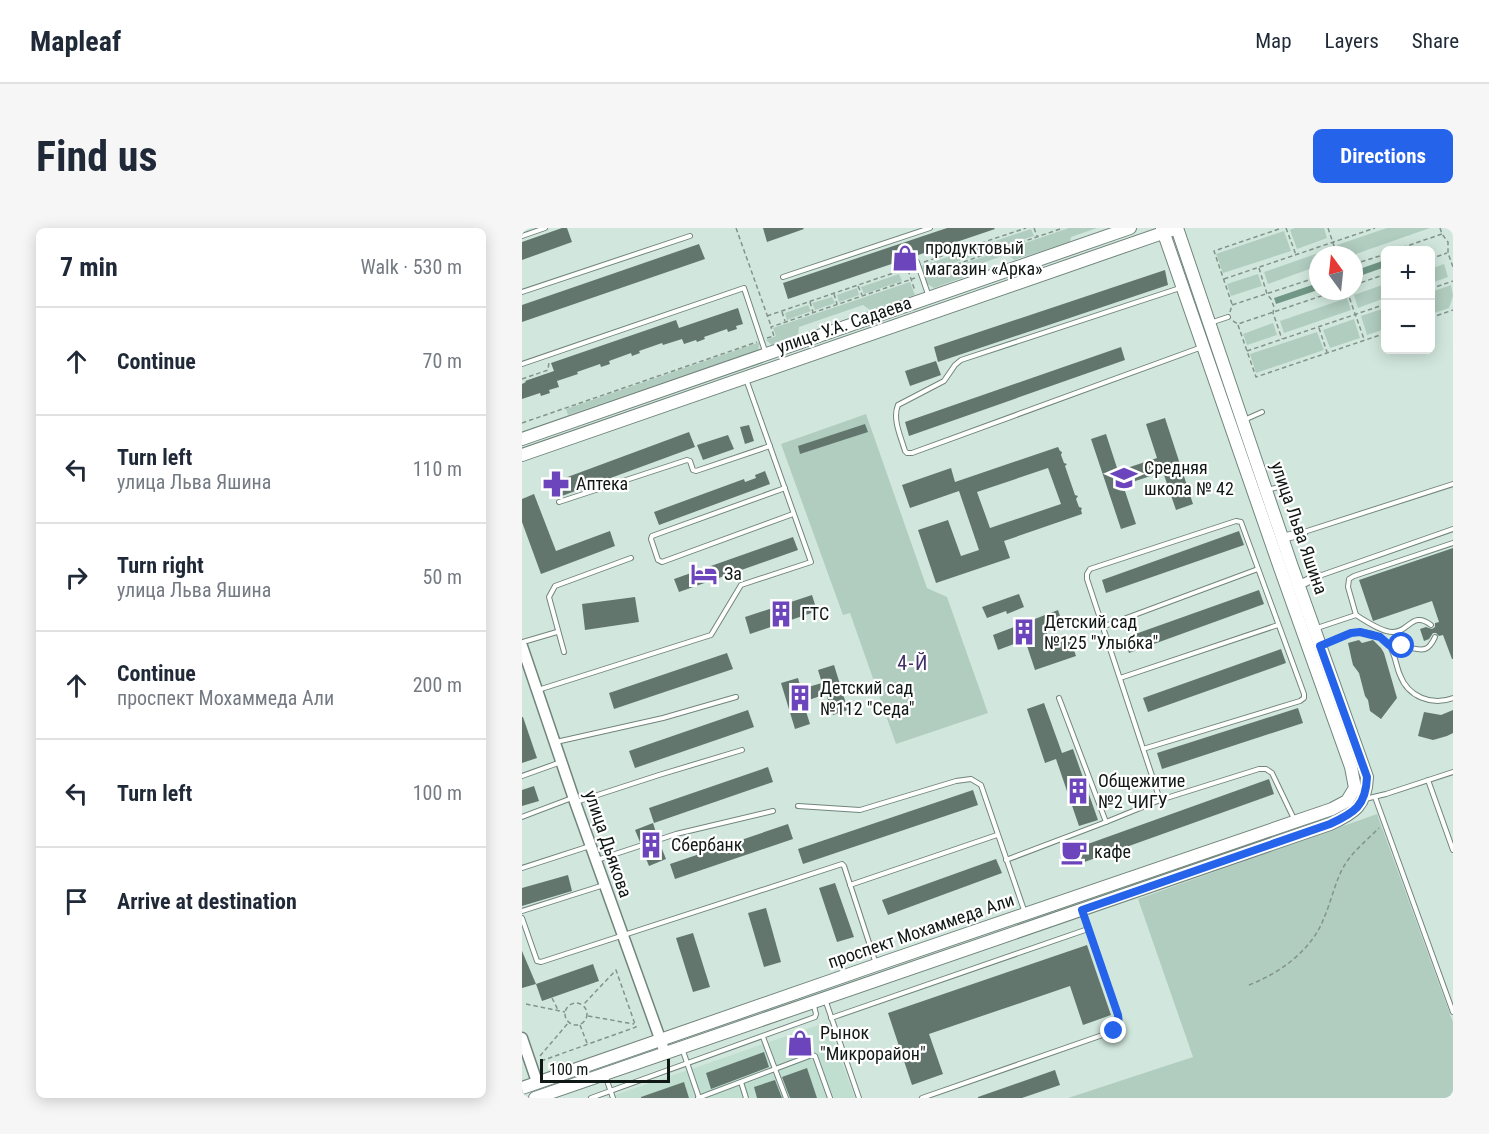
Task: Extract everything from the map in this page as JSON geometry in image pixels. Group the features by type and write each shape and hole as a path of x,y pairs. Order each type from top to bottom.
{"main road":[{"name":"улица У.А. Садаева","path":"522,455 1162,230 1177,228"},
{"name":"улица Льва Яшина","path":"1177,228 1314,628 1315,648 1354,780 1355,788 1347,801"},
{"name":"улица У.А. Садаева","path":"522,439 1126,229"},
{"name":"улица Льва Яшина","path":"1162,230 1315,648 1367,777 1366,791 1369,798"},
{"name":"проспект Мохаммеда Али","path":"535,1098 1330,824 1348,815 1369,798"},
{"name":"проспект Мохаммеда Али","path":"522,1088 1332,809 1347,801"}],"street":[{"path":"1282,538 1303,533"},
{"path":"1299,585 1318,576"},
{"name":"улица Дьякова","path":"522,644 574,800 665,1053"},
{"path":"522,1038 537,1082"}],"lane":[{"path":"522,236 545,228"},
{"path":"783,277 930,228"},
{"path":"522,292 690,236"},
{"path":"918,263 930,297"},
{"path":"522,364 744,288 766,354"},
{"path":"1182,288 961,360 944,381 898,405 896,417 905,451 912,453 1203,346"},
{"path":"1209,323 1228,317"},
{"path":"537,691 711,635 741,585 811,562 745,378"},
{"path":"1243,420 1262,412"},
{"path":"559,502 687,460 692,469 696,471 770,446"},
{"path":"1303,533 1453,484"},
{"path":"1266,491 1287,485"},
{"path":"784,488 652,536 658,560 662,562 793,514"},
{"path":"1143,749 1304,698 1241,522 1236,520 1090,569 1087,573 1102,627 1160,800"},
{"path":"1318,576 1453,529"},
{"path":"1356,615 1348,587 1349,579 1453,543"},
{"path":"564,652 549,597 555,586 566,580 631,558"},
{"path":"1102,627 1258,569"},
{"path":"1314,628 1356,615 1392,632 1403,630 1415,620 1426,621 1431,625"},
{"path":"1120,678 1279,624"},
{"path":"522,644 557,632"},
{"path":"1315,648 1351,633 1360,632 1380,637 1389,645 1407,688 1419,697 1431,701 1453,698"},
{"path":"1389,645 1422,650 1431,645 1435,637"},
{"path":"555,742 663,718 736,697"},
{"path":"1059,698 1106,822"},
{"path":"522,817 742,750"},
{"path":"522,776 562,762"},
{"path":"1006,860 1160,800 1259,769 1266,769 1272,773 1295,821"},
{"path":"1347,801 1369,798 1453,772"},
{"path":"798,806 860,810 956,781 971,779 981,785 1026,914"},
{"path":"1428,780 1453,850"},
{"path":"1369,798 1384,823 1453,1012"},
{"path":"596,860 676,834 773,811"},
{"path":"850,885 997,835"},
{"path":"522,868 591,846"},
{"path":"522,918 539,962 840,864 844,866 876,965"},
{"path":"522,911 605,885"},
{"path":"922,1098 1118,1028 1118,1015 1082,910"},
{"path":"831,1017 1088,929"},
{"path":"818,1000 831,1017 859,1098"},
{"path":"591,1098 815,1017 818,1000"},
{"path":"763,1036 786,1098"},
{"path":"682,1047 699,1098 812,1055 815,1056 830,1098"},
{"path":"605,1074 613,1098"},
{"path":"741,1082 747,1098"}],"path":[{"path":"522,423 774,336 736,228"},
{"path":"767,316 1026,228"},
{"path":"1034,228 1037,237"},
{"path":"1051,228 1052,232"},
{"path":"771,327 1063,228"},
{"path":"1282,228 1214,250 1232,305 1228,317 1238,324 1256,377 1381,335"},
{"path":"1286,228 1296,255"},
{"path":"1328,228 1334,246"},
{"path":"1224,279 1375,228"},
{"path":"1440,228 1448,242 1448,253 1453,267"},
{"path":"1407,246 1442,234"},
{"path":"1448,242 1453,240"},
{"path":"986,242 989,253"},
{"path":"1435,258 1448,253"},
{"path":"1363,261 1381,256"},
{"path":"907,268 916,294"},
{"path":"1259,268 1272,299 1273,313 1282,339"},
{"path":"1363,282 1381,276"},
{"path":"1232,305 1309,280"},
{"path":"1435,288 1453,281"},
{"path":"858,285 862,296"},
{"path":"833,293 837,304"},
{"path":"1238,324 1310,300"},
{"path":"1350,300 1365,340"},
{"path":"809,301 813,313"},
{"path":"1247,351 1381,306"},
{"path":"782,310 786,322"},
{"path":"1435,317 1453,310"},
{"path":"1319,327 1327,353"},
{"path":"522,379 548,370 549,362"},
{"path":"1250,985 1281,969 1315,937 1343,868 1353,853 1384,823"},
{"path":"583,1005 616,970 635,1025"},
{"path":"552,998 558,1010"},
{"path":"576,1002 583,1005 587,1010 585,1021 574,1025 566,1019 565,1012 569,1005 576,1002"},
{"path":"526,1004 565,1012"},
{"path":"587,1016 635,1025"},
{"path":"541,1055 569,1022"},
{"path":"580,1024 588,1044"},
{"path":"534,1063 636,1027 635,1025"}],"shaded area":[{"path":"1069,228 1097,228 1071,237 1070,242 1014,260 1008,254 974,266 973,274 934,288 927,284 924,277"},
{"path":"1324,228 1327,238 1297,249 1290,230"},
{"path":"1387,228 1430,228 1363,251 1363,246 1337,245"},
{"path":"1031,229 1034,236 994,249 992,242"},
{"path":"1284,231 1291,251 1223,273 1216,254"},
{"path":"980,246 982,253 924,273 921,266"},
{"path":"1309,256 1309,269 1268,284 1264,272"},
{"path":"1381,261 1381,268 1363,275 1363,268"},
{"path":"1444,264 1448,277 1435,282 1435,267"},
{"path":"899,274 902,281 864,294 861,287"},
{"path":"1258,274 1262,286 1231,296 1227,284"},
{"path":"910,282 915,295 870,310 863,305 799,327 798,335 772,345 766,340 776,336 773,328"},
{"path":"1381,285 1381,299 1358,308 1356,300 1363,300 1363,292"},
{"path":"1451,285 1453,296 1449,308 1435,313 1435,291"},
{"path":"1309,286 1309,293 1276,304 1274,298"},
{"path":"857,288 859,295 839,302 837,295"},
{"path":"832,297 835,303 815,310 812,303"},
{"path":"1341,300 1348,300 1351,310 1284,333 1280,321"},
{"path":"808,305 811,311 787,320 785,313"},
{"path":"1381,309 1381,330 1367,335 1361,316"},
{"path":"1354,319 1360,338 1330,348 1323,330"},
{"path":"1273,323 1277,335 1247,345 1243,334"},
{"path":"1317,332 1324,350 1256,373 1250,354"},
{"path":"760,342 758,350 568,415 566,409"},
{"path":"866,414 927,588 947,597 988,713 896,744 850,613 843,615 781,444"},
{"path":"1377,814 1453,1022 1453,1098 1068,1098 1193,1057 1138,899"},
{"name":"Рынок \"Микрорайон\"","path":"827,1022 855,1098 606,1098 703,1065"}],"building":[{"path":"567,228 572,242 522,260 522,242"},
{"path":"763,228 803,228 804,229 767,242"},
{"path":"947,228 995,229 788,299 783,283"},
{"path":"699,244 705,259 522,322 522,305"},
{"path":"1165,270 1168,285 938,362 934,347"},
{"path":"738,308 743,324 736,326 737,329 728,332 727,329 704,337 705,339 697,342 696,340 684,344 682,339 663,345 662,343 639,351 640,353 632,356 631,353 609,361 610,364 601,367 600,364 557,381 559,387 549,390 550,393 541,396 540,393 522,399 522,384 554,371 551,363 676,320 679,328"},
{"path":"1121,347 1125,360 909,436 905,422"},
{"path":"936,361 941,375 910,386 905,371"},
{"name":"Средняя школа № 42","path":"1165,418 1193,504 1176,510 1163,472 1123,485 1136,524 1121,529 1091,439 1106,434 1118,471 1157,458 1146,424"},
{"path":"865,424 868,432 800,454 798,446"},
{"path":"749,425 754,441 745,444 740,427"},
{"path":"689,432 695,447 559,497 554,482"},
{"path":"728,435 734,449 703,460 697,445"},
{"path":"1058,447 1062,452 1064,463 1067,464 1065,466 1075,495 1078,496 1076,499 1079,507 1082,508 1082,514 1004,541 1010,558 936,583 918,530 948,520 961,556 979,550 959,491 910,508 902,485 951,468 955,482","holes":["1048,468 1061,504 990,528 977,492"]},
{"path":"765,471 770,484 659,525 654,512 744,479 745,482 756,478 755,475"},
{"path":"534,494 556,551 610,531 615,546 541,574 522,522 522,499"},
{"path":"1239,531 1244,545 1106,593 1102,580"},
{"path":"793,537 798,550 679,592 674,579"},
{"path":"1453,548 1452,659 1443,635 1433,633 1429,639 1424,641 1420,629 1426,627 1432,629 1435,623 1439,622 1432,601 1373,621 1359,580"},
{"path":"1259,590 1264,604 1129,653 1124,638"},
{"path":"1019,594 1024,607 1007,614 1006,611 987,618 982,607"},
{"name":"ГТС","path":"812,595 817,611 750,634 745,617"},
{"path":"635,597 639,622 585,630 582,604"},
{"name":"Детский сад №125 \"Улыбка\"","path":"1058,610 1063,625 1046,631 1051,644 1070,638 1076,656 1035,670 1025,640 998,650 993,635"},
{"path":"1359,640 1362,643 1373,640 1381,648 1397,698 1381,719 1370,711 1359,673 1353,665 1348,643"},
{"path":"1281,649 1286,663 1148,712 1143,698"},
{"path":"727,653 733,669 614,709 609,693"},
{"name":"Детский сад №112 \"Седа\"","path":"834,665 848,710 833,715 826,694 803,702 810,724 795,729 781,683 798,678 801,689 822,683 818,670"},
{"name":"Общежитие №2 ЧИГУ","path":"1044,703 1062,753 1073,749 1098,820 1079,826 1056,759 1045,763 1027,709"},
{"path":"1298,708 1303,723 1162,769 1157,753"},
{"path":"748,710 754,727 635,768 629,751"},
{"path":"1453,710 1453,733 1433,740 1418,736 1424,712 1441,715"},
{"path":"522,717 537,758 522,763"},
{"path":"768,767 773,782 654,823 649,808"},
{"path":"1269,779 1274,794 1076,865 1071,850"},
{"path":"534,786 539,801 522,806 522,790"},
{"path":"973,790 978,805 803,864 798,849"},
{"path":"653,823 657,836 640,842 635,830"},
{"path":"788,824 793,839 675,879 670,864"},
{"path":"660,844 666,859 649,866 642,849"},
{"path":"996,859 1002,873 888,915 882,900"},
{"path":"568,875 572,891 522,906 522,888"},
{"path":"835,883 854,937 837,942 819,888"},
{"path":"766,908 781,962 764,967 748,913"},
{"path":"693,933 710,987 693,992 676,938"},
{"path":"1087,945 1111,1015 1083,1025 1070,986 929,1034 943,1074 912,1085 888,1013"},
{"path":"522,951 536,984 522,988"},
{"path":"593,964 599,981 542,1001 536,984"},
{"path":"764,1052 769,1067 711,1089 706,1073"},
{"path":"807,1068 817,1098 790,1098 782,1077"},
{"path":"1055,1070 1060,1085 1022,1098 978,1098 978,1097"},
{"path":"775,1080 782,1098 757,1098 754,1087"},
{"path":"684,1082 689,1098 641,1098 641,1097"}],"place":[{"name":"продуктовый магазин «Арка»","path":"905,258"},
{"name":"Средняя школа № 42","path":"1124,478"},
{"name":"Аптека","path":"556,484"},
{"name":"За","path":"704,574"},
{"name":"ГТС","path":"781,614"},
{"name":"Детский сад №125 \"Улыбка\"","path":"1024,632"},
{"name":"Детский сад №112 \"Седа\"","path":"800,698"},
{"name":"Общежитие №2 ЧИГУ","path":"1078,791"},
{"name":"Сбербанк","path":"651,845"},
{"name":"кафе","path":"1074,852"},
{"name":"Рынок \"Микрорайон\"","path":"800,1043"}],"district":[{"name":"4-Й","path":"913,663"}],"route":[{"path":"1114,1031 1118,1028 1118,1015 1082,910 1330,824 1348,815 1364,800 1367,777 1320,646 1351,633 1360,632 1380,637 1389,645 1402,646"}]}
